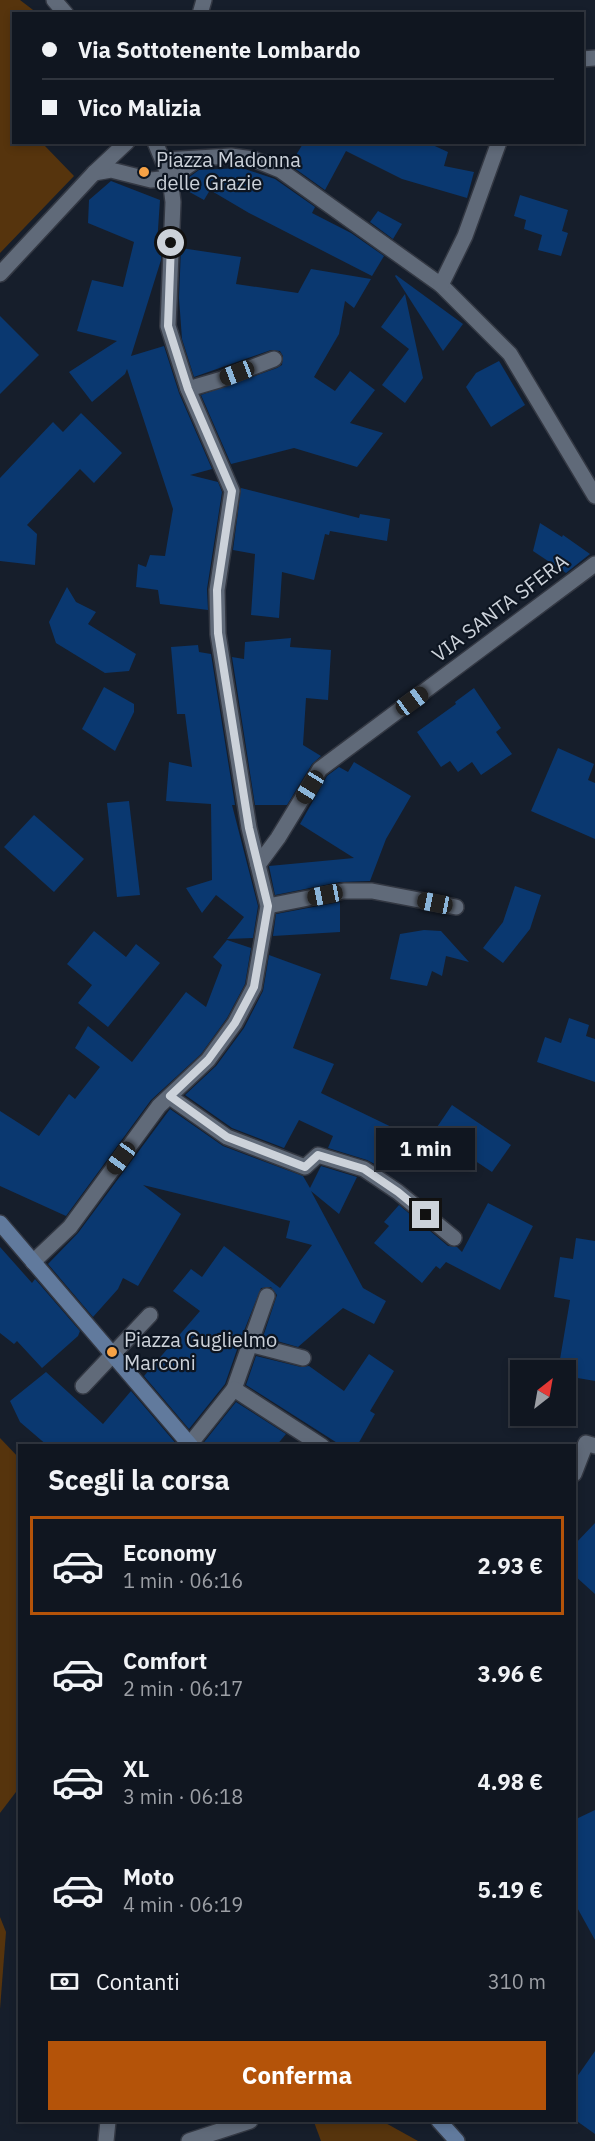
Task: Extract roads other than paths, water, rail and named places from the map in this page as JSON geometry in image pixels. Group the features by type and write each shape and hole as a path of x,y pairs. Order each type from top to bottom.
{"main road":[{"path":"0,1223 189,1444"},
{"path":"440,2122 457,2141"}],"street":[{"path":"0,274 94,173 125,144"},
{"path":"33,1262 70,1227 159,1106 208,1060 235,1023 254,987 268,906 249,828 218,633 217,590 232,491 188,389 168,326 172,194 170,178 156,144"},
{"path":"441,285 465,236 498,144"},
{"path":"164,160 231,156 253,159 280,170 441,285 510,354 595,496"},
{"path":"94,173 111,170 151,180 170,178 199,158"},
{"path":"188,389 274,359"},
{"name":"VIA SANTA SFERA","path":"258,865 278,838 320,769 595,564"},
{"path":"268,906 344,891 372,891 456,907"},
{"path":"170,1096 227,1137 258,1150 305,1167 318,1155 364,1169 398,1192 454,1238"},
{"path":"191,1444 234,1389 267,1296"},
{"path":"83,1386 150,1315"},
{"path":"249,1344 303,1358"},
{"path":"234,1389 319,1444"},
{"path":"591,1445 595,1459"},
{"path":"576,1471 591,1445"},
{"path":"106,2141 108,2122"},
{"path":"189,2141 247,2122"}],"place":[{"name":"Piazza Madonna delle Grazie","path":"144,172"},
{"name":"Piazza Guglielmo Marconi","path":"112,1352"}]}
